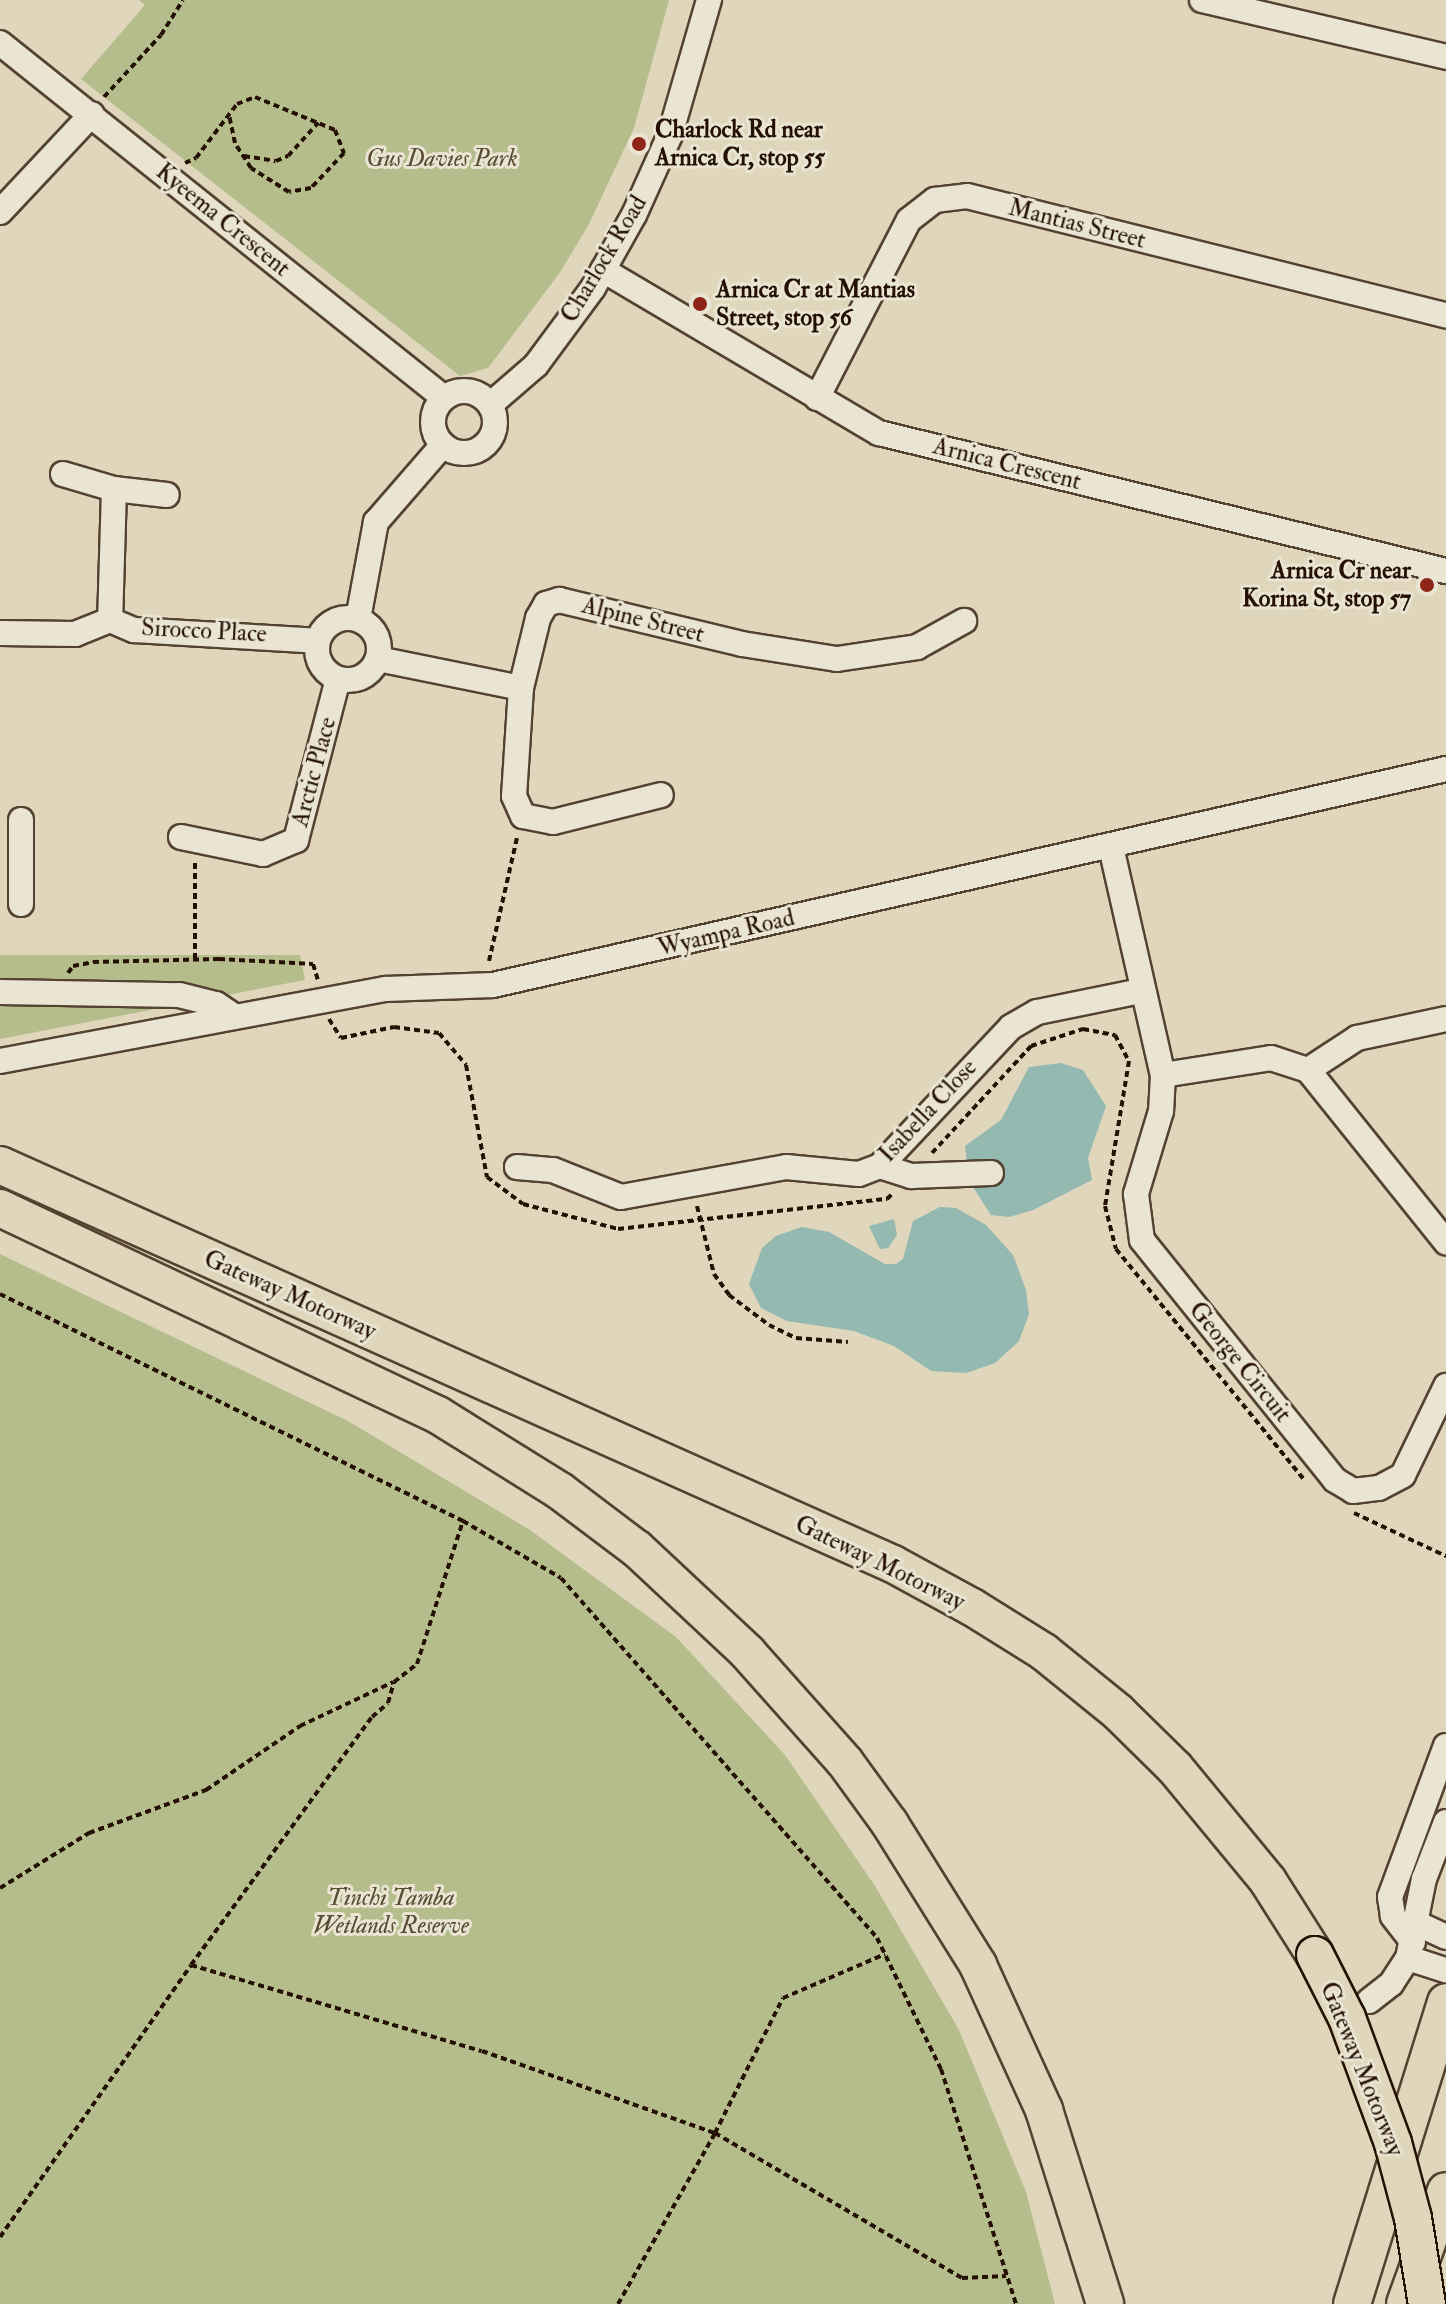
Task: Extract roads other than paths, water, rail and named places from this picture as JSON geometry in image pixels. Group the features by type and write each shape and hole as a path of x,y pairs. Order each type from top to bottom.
{"highway":[{"name":"Gateway Motorway","path":"0,1165 893,1564 972,1607 1044,1652 1118,1712 1175,1768 1268,1881 1315,1955 1347,2018 1393,2143 1413,2218 1427,2304"},
{"name":"Gateway Motorway","path":"0,1208 426,1408 560,1491 637,1549 747,1652 845,1762 938,1896 1021,2056 1066,2169 1105,2304"},
{"path":"1352,2304 1444,2008"},
{"path":"1405,2304 1446,2191"}],"street":[{"name":"Charlock Road","path":"491,404 536,365 603,270 670,135 709,0"},
{"path":"1202,0 1288,10 1446,57"},
{"name":"Kyeema Crescent","path":"0,43 444,398"},
{"path":"0,212 92,114"},
{"name":"Mantias Street","path":"817,398 909,220 935,200 967,196 1446,315"},
{"name":"Arnica Crescent","path":"603,270 879,433 1446,571"},
{"path":"463,392 491,404 495,427 484,446 463,453 443,445 433,422 444,398 463,392"},
{"path":"358,619 376,522 443,445"},
{"path":"63,474 114,489 167,495"},
{"path":"110,620 114,489"},
{"name":"Alpine Street","path":"521,688 538,618 546,604 559,600 742,644 837,659 917,647 964,621"},
{"path":"358,619 376,634 378,659 362,678 338,679 320,664 317,641 331,622 358,619"},
{"name":"Sirocco Place","path":"0,633 75,634 110,620 156,632 317,641"},
{"path":"378,659 521,688 514,796 523,816 553,822 661,795"},
{"name":"Arctic Place","path":"188,840 263,854 296,840 338,679"},
{"name":"Wyampa Road","path":"0,1061 386,989 493,985 1446,769"},
{"path":"21,820 10,865 21,904"},
{"name":"George Circuit","path":"1111,847 1140,991 1163,1075 1161,1111 1136,1194 1142,1240 1335,1480 1353,1491 1379,1488 1403,1475 1446,1386"},
{"name":"Isabella Close","path":"517,1167 553,1170 621,1197 786,1167 859,1174 880,1166 1011,1027 1037,1012 1140,991"},
{"path":"0,992 179,995 216,1004 234,1016"},
{"path":"1308,1070 1357,1038 1446,1019"},
{"path":"1163,1075 1271,1058 1308,1070 1446,1242"},
{"path":"880,1166 911,1176 991,1173"},
{"path":"1446,1746 1390,1897 1393,1916 1412,1941 1446,1970"},
{"path":"1369,2001 1391,1984 1412,1941 1424,1879 1446,1822"},
{"path":"1412,1941 1446,1937"}],"water":[{"path":"1061,1063 1083,1070 1106,1106 1088,1158 1092,1180 1033,1210 1009,1217 991,1215 969,1181 965,1146 1001,1120 1029,1067"},
{"path":"940,1207 956,1208 986,1225 1013,1255 1026,1290 1029,1314 1019,1341 995,1363 966,1373 931,1371 894,1346 854,1331 787,1321 761,1308 749,1284 762,1248 776,1236 802,1227 829,1232 885,1264 896,1264 903,1259 913,1221"},
{"path":"894,1219 897,1235 888,1248 880,1249 869,1226"}],"place":[{"name":"Charlock Rd near Arnica Cr, stop 55","path":"639,144"},
{"name":"Arnica Cr at Mantias Street, stop 56","path":"700,304"},
{"name":"Arnica Cr near Korina St, stop 57","path":"1427,585"}],"park label":[{"name":"Gus Davies Park","path":"442,159"},
{"name":"Tinchi Tamba Wetlands Reserve","path":"391,1912"}]}
